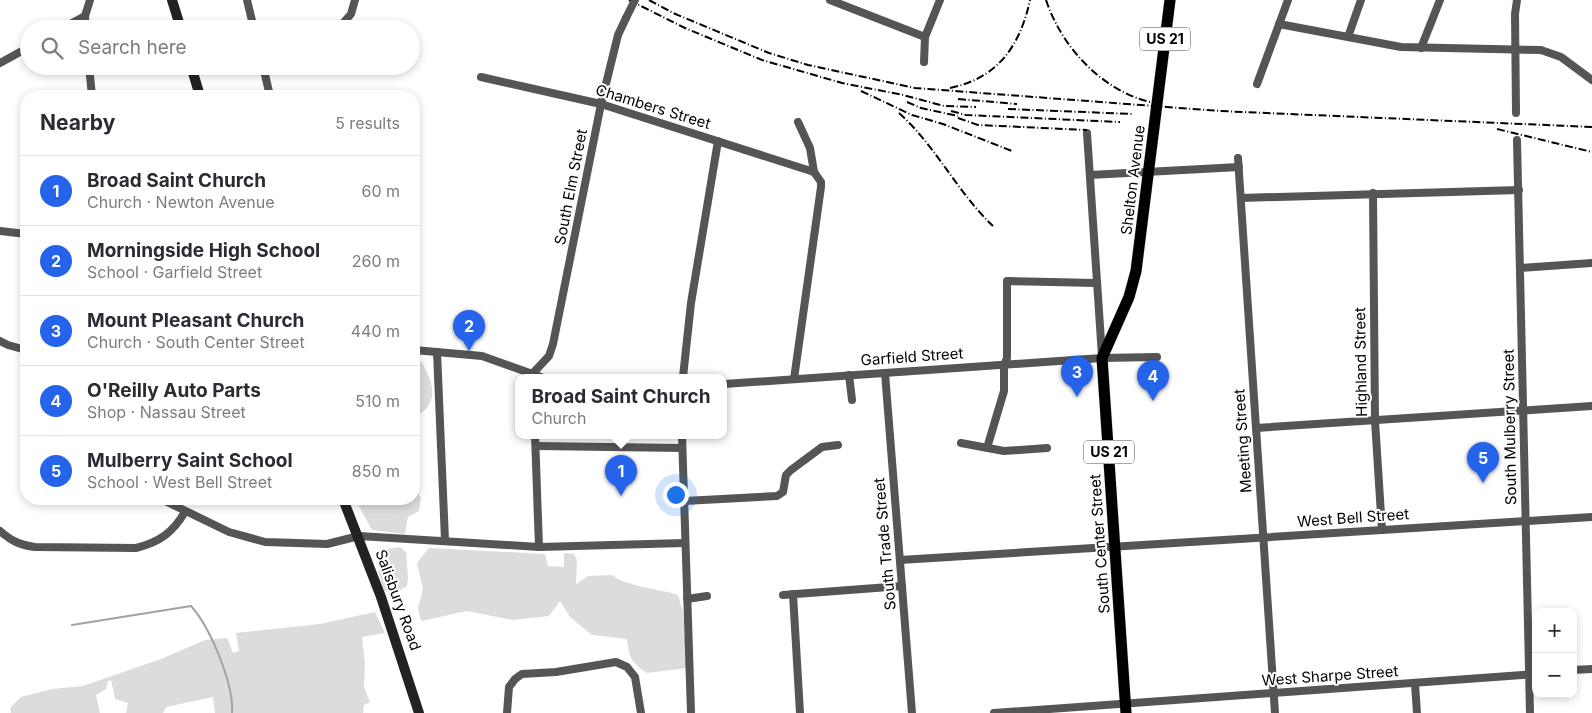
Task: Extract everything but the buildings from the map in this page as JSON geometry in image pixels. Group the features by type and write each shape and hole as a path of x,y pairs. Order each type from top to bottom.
{"main road":[{"name":"Shelton Avenue","path":"1102,358 1129,297 1136,271 1170,0"},
{"name":"South Center Street","path":"1102,358 1126,709"}],"street":[{"path":"85,20 90,0"},
{"path":"172,0 178,20"},
{"path":"247,0 252,20"},
{"path":"346,20 351,14 355,0"},
{"name":"South Elm Street","path":"534,374 542,366 553,344 601,104 618,35 635,0"},
{"path":"830,0 925,37"},
{"path":"924,62 925,37 940,0"},
{"path":"1257,84 1288,0"},
{"path":"1348,37 1361,0"},
{"path":"1422,48 1440,0"},
{"path":"1516,113 1515,48 1517,0"},
{"path":"78,20 85,16"},
{"path":"1279,24 1392,46 1541,50 1561,56 1592,80"},
{"path":"0,62 20,52"},
{"path":"90,75 91,90"},
{"path":"194,75 198,90"},
{"path":"265,75 269,90"},
{"name":"Chambers Street","path":"482,78 601,104 814,172"},
{"path":"794,379 821,187 821,182 814,172 810,148 798,122"},
{"name":"South Center Street","path":"1087,133 1102,358"},
{"name":"South Mulberry Street","path":"1517,140 1525,520 1532,674 1530,713"},
{"path":"683,374 691,303 718,141"},
{"name":"Meeting Street","path":"1149,171 1239,162 1275,713"},
{"path":"1090,174 1149,171"},
{"path":"1241,198 1519,190"},
{"name":"Highland Street","path":"1373,194 1375,420 1382,530"},
{"path":"0,231 20,233"},
{"path":"1520,268 1592,263"},
{"path":"987,448 1004,391 1004,365 1007,358 1007,281 1097,283"},
{"path":"0,341 8,346 20,349"},
{"path":"420,351 482,356 530,374"},
{"path":"436,352 445,540"},
{"name":"Garfield Street","path":"727,384 1102,358 1158,357"},
{"name":"South Trade Street","path":"885,373 912,713"},
{"path":"849,375 852,400"},
{"path":"1256,428 1592,406"},
{"path":"535,439 540,546"},
{"path":"682,439 692,713"},
{"path":"961,443 1004,451 1047,448"},
{"path":"684,501 777,496 783,492 786,475 791,470 822,447 838,445"},
{"path":"536,446 682,448"},
{"path":"172,505 229,532 265,542 327,544 359,536 540,546 685,543"},
{"name":"Salisbury Road","path":"346,505 381,597 420,713"},
{"path":"0,531 9,539 22,545 35,547 136,548 152,544 166,536 177,526 185,512"},
{"name":"West Bell Street","path":"900,560 1592,516"},
{"path":"783,595 902,586"},
{"path":"793,594 800,713"},
{"path":"687,598 707,596"},
{"path":"507,713 509,687 514,679 522,674 556,672 616,662 627,667 635,677 641,713"},
{"path":"1577,670 1592,669"},
{"name":"West Sharpe Street","path":"994,713 1126,709 1273,694 1532,674"},
{"path":"1415,684 1417,713"}],"shaded area":[{"path":"420,362 422,362 432,386 431,400 420,414"},
{"path":"358,505 420,505 419,511 408,517 405,534 372,530"},
{"path":"400,547 406,552 407,586 397,592 384,591 378,570 390,564 387,549"},
{"path":"429,548 545,554 548,566 564,567 564,553 574,554 577,560 576,584 588,576 612,575 634,585 678,595 683,612 687,668 647,673 637,666 632,659 627,639 592,635 570,617 560,601 549,616 513,620 467,611 421,621 418,608 423,589 417,563"},
{"path":"375,612 385,633 362,637 365,664 364,687 370,702 364,705 363,713 215,713 213,697 166,707 163,713 126,713 128,703 115,699 111,680 108,681 106,689 96,695 100,713 11,713 10,708 21,697 52,689 83,686 161,659 205,640 227,638 233,653 239,651 236,633 320,624"}],"waterway":[{"path":"72,625 191,606 206,628 219,656 229,687 232,713"}],"railway":[{"path":"629,0 685,28 762,60 842,83 903,95 944,106 976,107"},
{"path":"649,0 673,13 769,53 808,65 915,88 1220,111 1592,127"},
{"path":"950,88 981,76 994,68 1004,58 1020,32 1030,0"},
{"path":"1046,0 1062,35 1087,65 1118,89 1154,103"},
{"path":"861,91 912,115 943,124 1012,151"},
{"path":"958,99 1017,104"},
{"path":"907,102 921,108 958,116"},
{"path":"1008,109 1133,114"},
{"path":"951,111 966,115 1120,122"},
{"path":"899,113 924,140 968,199 993,226"},
{"path":"958,118 978,125 1087,130"},
{"path":"1497,129 1592,152"}],"place":[{"name":"Morningside High School","path":"469,351"},
{"name":"Mount Pleasant Church","path":"1077,397"},
{"name":"O'Reilly Auto Parts","path":"1153,401"},
{"name":"Mulberry Saint School","path":"1483,483"},
{"name":"Broad Saint Church","path":"621,496"}]}
